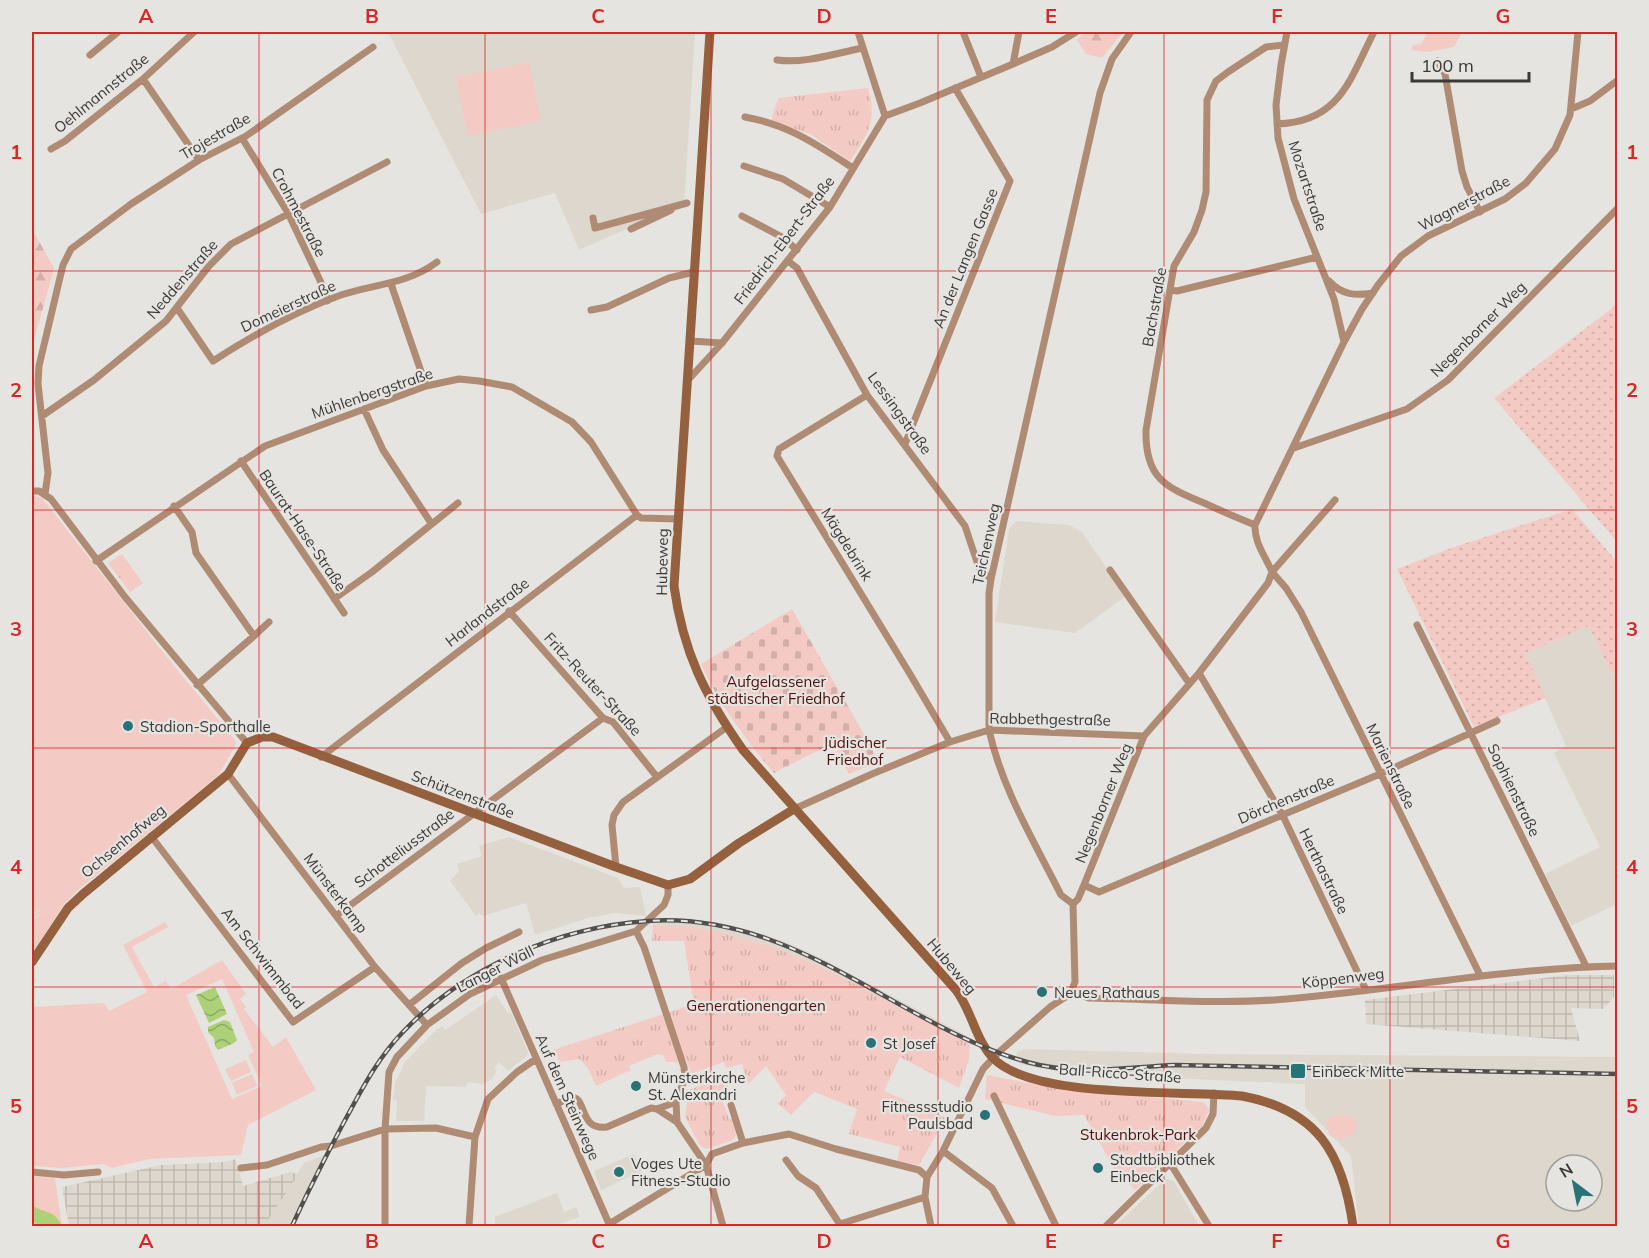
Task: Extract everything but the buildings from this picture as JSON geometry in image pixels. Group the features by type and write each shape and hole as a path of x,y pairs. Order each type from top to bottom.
{"street":[{"path":"90,55 118,32"},
{"name":"Oehlmannstraße","path":"51,149 65,141 142,79 194,32"},
{"name":"Hubeweg","path":"710,32 694,272 694,341 689,379 674,586 678,619 687,650 706,690 743,750 956,990 968,1009 984,1046 994,1058"},
{"path":"858,32 885,116 1053,47 1076,32"},
{"path":"963,32 981,77"},
{"path":"1013,63 1019,32"},
{"name":"Teichenweg","path":"1073,904 1061,894 1006,787 989,730 989,593 1100,93 1112,59 1131,32"},
{"name":"Mozartstraße","path":"1287,32 1276,105 1278,138 1294,199 1334,299 1344,342"},
{"path":"1277,124 1309,118 1322,112 1342,94 1374,32"},
{"name":"Wagnerstraße","path":"1294,448 1344,342 1373,293 1401,256 1428,236 1512,194 1542,167 1556,149 1571,109 1578,32"},
{"name":"Bachstraße","path":"1255,525 1174,491 1162,481 1151,465 1146,448 1146,430 1174,266 1194,232 1206,192 1207,100 1211,88 1216,81 1266,47 1284,45"},
{"name":"Trojestraße","path":"42,416 39,366 63,265 70,249 131,204 199,160 242,138 373,47"},
{"path":"777,60 786,62 809,59 863,48"},
{"path":"1437,61 1445,74 1462,171 1467,187 1480,212"},
{"path":"142,79 199,160"},
{"path":"1571,109 1590,101 1617,80"},
{"name":"An der Langen Gasse","path":"905,444 1010,181 955,88"},
{"name":"Friedrich-Ebert-Straße","path":"689,379 722,343 830,207 885,116"},
{"path":"745,117 761,120 805,137 853,168"},
{"name":"Crohmestraße","path":"242,138 288,213 326,293 327,300"},
{"name":"Neddenstraße","path":"42,416 94,380 166,321 209,266 231,244 387,162"},
{"path":"744,166 783,179 830,207"},
{"path":"631,229 700,196"},
{"path":"593,218 595,228 687,203"},
{"name":"Negenborner Weg","path":"1294,448 1407,409 1449,380 1617,208"},
{"path":"643,214 645,223"},
{"path":"742,216 782,237 797,250"},
{"path":"1170,290 1177,291 1317,257"},
{"name":"Lessingstraße","path":"788,261 797,268 867,395 965,526 979,568 991,579"},
{"name":"Domeierstraße","path":"177,308 213,361 274,325 327,300 361,288 391,284 427,270 437,262"},
{"path":"591,309 607,307 669,278 694,272"},
{"name":"Mozartstraße","path":"1325,276 1335,287 1346,294 1359,296 1373,293"},
{"path":"391,284 426,386"},
{"path":"694,341 722,343"},
{"name":"Mühlenbergstraße","path":"96,561 265,446 426,386 459,380 512,387 572,422 591,442 637,515"},
{"name":"Mägdebrink","path":"867,395 779,449 777,456 950,742"},
{"path":"364,409 382,450 431,523"},
{"path":"42,416 48,473 45,494"},
{"path":"1272,572 1258,543 1255,525 1294,448"},
{"name":"Baurat-Hase-Straße","path":"241,461 344,613"},
{"path":"32,490 45,494 55,504 96,561 197,685 244,747"},
{"name":"Negenborner Weg","path":"1073,904 1078,899 1084,885 1144,736 1199,673 1268,583 1272,572 1335,500"},
{"path":"334,599 372,572 458,503"},
{"path":"174,506 192,532 196,553 254,636"},
{"path":"637,515 641,518 678,519"},
{"name":"Harlandstraße","path":"321,757 637,515"},
{"path":"1110,570 1189,683"},
{"name":"Marienstraße","path":"1272,572 1286,588 1300,612 1480,975"},
{"name":"Fritz-Reuter-Straße","path":"509,611 603,718 613,722 657,777"},
{"path":"197,685 269,622"},
{"name":"Sophienstraße","path":"1417,625 1586,966"},
{"name":"Herthastraße","path":"1199,673 1283,816 1366,990"},
{"name":"Schotteliusstraße","path":"337,915 603,718"},
{"name":"Dörchenstraße","path":"1084,885 1099,891 1283,816 1497,721"},
{"path":"616,867 612,825 614,815 623,802 727,727"},
{"name":"Rabbethgestraße","path":"668,885 690,879 739,843 794,809 950,742 989,730 1144,736"},
{"name":"Schützenstraße","path":"244,747 262,737 273,737 473,814 668,885"},
{"name":"Ochsenhofweg","path":"32,962 68,908 151,836 228,774 244,747"},
{"name":"Münsterkamp","path":"228,774 375,967 428,1025"},
{"name":"Am Schwimmbad","path":"151,836 293,1022 375,967"},
{"name":"Langer Wall","path":"385,1227 385,1129 389,1072 397,1057 428,1025 470,994 542,960 636,931 664,904 668,895 668,885"},
{"path":"931,1227 925,1197 927,1177 979,1077 994,1058 1050,1007 1073,990 1075,982 1073,904"},
{"path":"636,931 644,947 684,1068 685,1078 676,1102 676,1122"},
{"path":"410,1005 462,963 519,932"},
{"name":"Köppenweg","path":"1073,990 1088,998 1273,1000 1480,975 1586,966 1617,966"},
{"name":"Auf dem Steinwege","path":"501,978 610,1225"},
{"name":"Ball-Ricco-Straße","path":"994,1058 1012,1072 1022,1076 1069,1087 1214,1093 1265,1100 1281,1107 1311,1127 1332,1152 1349,1197 1353,1227"},
{"path":"469,1227 475,1137 488,1099 517,1071 536,1059"},
{"path":"1106,1227 1206,1128 1213,1114 1214,1093"},
{"path":"994,1096 1056,1227"},
{"path":"556,1104 576,1098 588,1121 600,1128 651,1108 657,1109 676,1122 706,1165 723,1227"},
{"path":"657,1109 676,1102"},
{"path":"731,1105 743,1143"},
{"path":"241,1168 267,1166 321,1147 332,1146 385,1129 436,1128 475,1137"},
{"path":"610,1225 706,1165 712,1154 743,1143 789,1134 836,1149 919,1170 927,1177"},
{"path":"941,1153 992,1188 1013,1227"},
{"path":"786,1160 798,1176 816,1188 841,1225 925,1197"},
{"path":"1170,1163 1209,1227"},
{"path":"32,1172 64,1175 98,1172"}],"shaded area":[{"path":"392,32 695,32 684,207 633,231 631,227 579,250 555,193 481,214 389,34"},
{"path":"1016,521 1069,525 1082,532 1126,596 1075,633 995,622 1009,529"},
{"path":"1589,626 1611,673 1617,672 1617,728 1614,730 1618,737 1617,904 1571,926 1545,874 1600,847 1554,753 1566,746 1525,653"},
{"path":"509,837 618,878 624,888 640,887 646,916 615,913 588,918 535,935 526,903 482,916 479,913 476,916 450,881 459,871 457,864 482,856 479,846"},
{"path":"659,918 690,919 722,924 786,942 819,957 967,1036 970,1044 822,967 773,947 691,927 653,925"},
{"path":"1569,975 1614,975 1614,997 1603,1009 1571,1008 1580,1041 1366,1024 1365,1000"},
{"path":"496,995 508,1013 511,1012 528,1052 527,1056 508,1071 499,1062 492,1079 482,1084 468,1082 465,1087 426,1086 424,1121 396,1121 397,1100 393,1099 395,1083 405,1062 437,1029 442,1026 445,1030"},
{"path":"1025,1049 1209,1054 1617,1057 1617,1226 1359,1226 1351,1156 1305,1107 1305,1084 1072,1074 1019,1064 1016,1052"},
{"path":"328,1154 295,1226 264,1226 304,1163"},
{"path":"634,1154 642,1171 601,1190 594,1171"},
{"path":"236,1159 243,1186 291,1172 298,1175 264,1226 69,1226 62,1187 161,1165 225,1162"},
{"path":"1165,1179 1173,1180 1199,1226 1115,1226"},
{"path":"557,1193 564,1212 576,1207 580,1217 559,1224 559,1226 495,1226 495,1217"}],"green space":[{"path":"1085,32 1123,32 1102,58 1086,54 1077,40"},
{"path":"1428,32 1462,32 1454,47 1428,52 1411,50 1413,45 1421,44"},
{"path":"529,62 541,121 468,136 456,77"},
{"path":"868,88 872,110 871,119 866,135 850,161 810,134 771,121 778,98"},
{"path":"32,229 54,268 32,348"},
{"path":"1617,301 1617,542 1494,398 1611,309"},
{"path":"32,495 42,498 236,744 218,776 78,890 64,904 32,954 32,919 47,911 32,918 32,915 45,908 32,914"},
{"path":"1572,509 1617,562 1617,671 1611,673 1589,626 1525,653 1546,698 1474,727 1397,569 1451,548"},
{"path":"122,554 143,583 130,592 108,563"},
{"name":"Aufgelassener städtischer Friedhof","path":"792,609 878,762 849,774 833,743 774,773 743,734 716,693 701,664"},
{"path":"165,922 168,927 132,947 154,987 166,981 171,989 222,960 246,994 240,999 246,1007 244,1009 273,1047 286,1037 316,1090 248,1125 241,1155 149,1159 112,1168 103,1164 62,1168 32,1166 32,1007 104,1003 109,1011 147,992 123,945","holes":["222,979 254,1052 248,1055 262,1086 232,1099 186,995"]},
{"name":"Generationengarten","path":"653,925 691,927 773,947 822,967 970,1044 969,1060 959,1088 900,1057 884,1091 946,1118 919,1165 897,1162 900,1147 849,1134 857,1109 814,1092 791,1115 778,1104 786,1095 766,1066 748,1084 742,1064 726,1068 724,1062 691,1074 685,1057 677,1063 666,1062 663,1055 657,1054 629,1066 631,1070 596,1086 589,1070 580,1059 560,1062 553,1050 694,1004 684,941 652,941"},
{"path":"246,1060 251,1072 231,1081 225,1069"},
{"path":"252,1074 257,1086 237,1095 232,1083"},
{"name":"Stukenbrok-Park","path":"987,1075 1059,1089 1204,1102 1209,1110 1202,1126 1135,1190 1114,1168 1084,1115 1056,1116 985,1099"},
{"path":"728,1076 727,1091 724,1093 726,1100 723,1102 729,1119 733,1120 736,1135 733,1140 706,1149 700,1146 685,1117 689,1090"},
{"path":"1334,1115 1351,1117 1357,1125 1354,1134 1341,1140 1330,1136 1326,1125 1328,1118"},
{"path":"32,1176 55,1178 62,1226 32,1226"}],"water":[{"path":"215,987 227,1014 209,1023 196,995"},
{"path":"224,1020 230,1022 237,1040 218,1050 214,1038 208,1032 208,1027"}],"waterway":[{"path":"32,1213 54,1226"},
{"path":"36,1216 37,1226"}],"railway":[{"path":"292,1226 370,1076 393,1043 427,1009 454,988 515,954 581,932 648,921 694,922 739,930 768,939 833,968 961,1037 1027,1062 1064,1069 1101,1070 1175,1065 1618,1074"}],"place":[{"name":"Stadion-Sporthalle","path":"128,726"},
{"name":"Neues Rathaus","path":"1042,992"},
{"name":"St Josef","path":"871,1043"},
{"name":"Einbeck Mitte","path":"1298,1071"},
{"name":"Münsterkirche St. Alexandri","path":"636,1086"},
{"name":"Fitnessstudio Paulsbad","path":"985,1115"},
{"name":"Stadtbibliothek Einbeck","path":"1098,1168"},
{"name":"Voges Ute Fitness-Studio","path":"619,1172"}],"park label":[{"name":"Jüdischer Friedhof","path":"855,750"}]}
